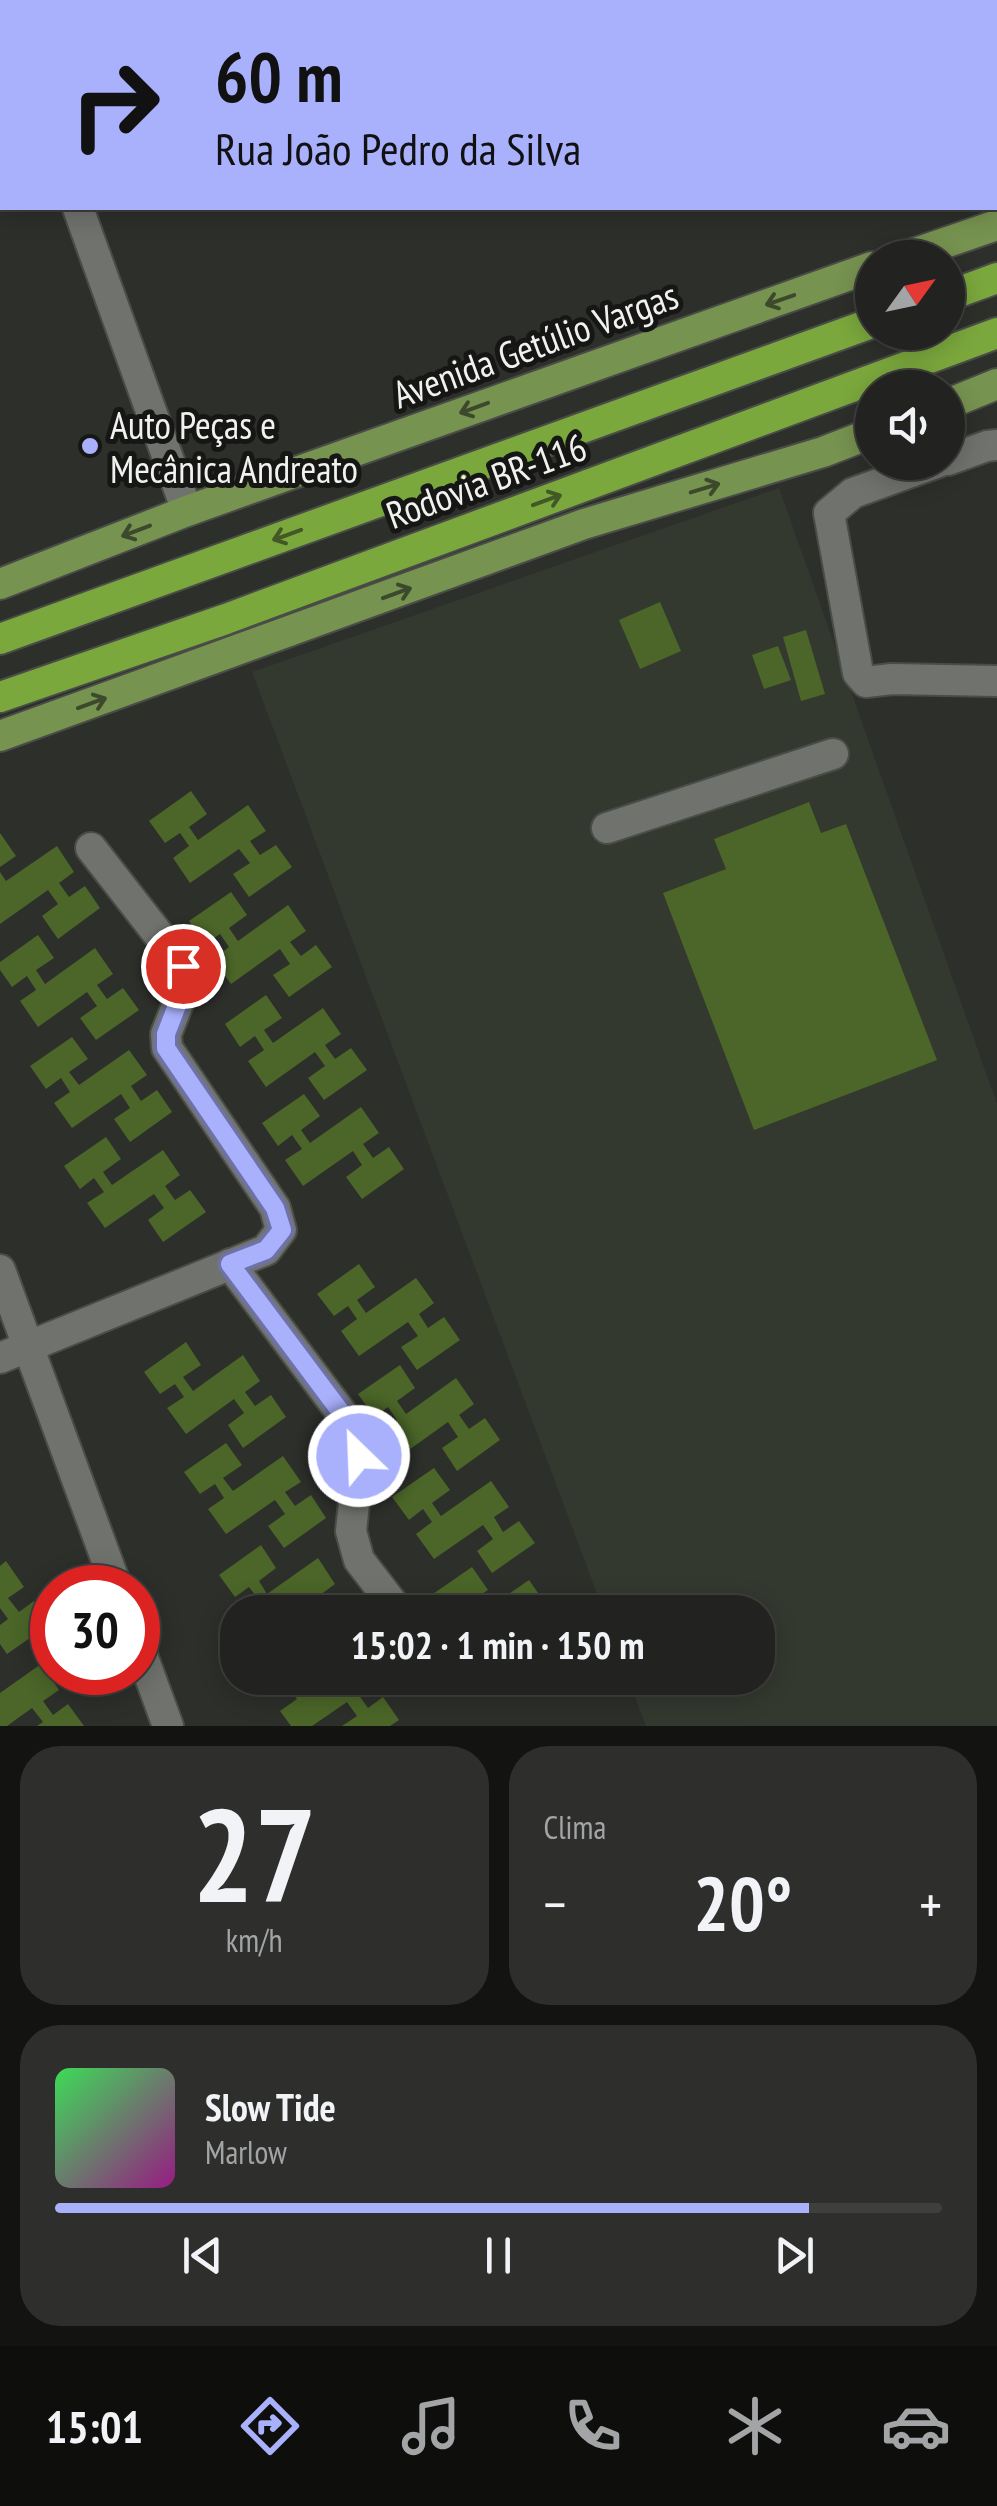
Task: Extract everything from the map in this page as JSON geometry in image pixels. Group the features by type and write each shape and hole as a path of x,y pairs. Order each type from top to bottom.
{"highway":[{"path":"965,290 997,278"},
{"name":"Rodovia BR-116","path":"0,638 855,329"},
{"name":"Rodovia BR-116","path":"0,696 226,619 997,333"}],"main road":[{"path":"953,240 997,225"},
{"name":"Avenida Getúlio Vargas","path":"0,584 187,511 855,274"},
{"path":"965,397 997,384"},
{"path":"0,736 584,524 855,440"}],"street":[{"path":"79,210 187,511"},
{"path":"965,454 997,446"},
{"path":"891,480 853,494 829,514 858,673 866,682 997,681"},
{"path":"608,828 833,754"},
{"path":"14,1352 266,1250 282,1230 275,1208 166,1048 166,1034 186,982 183,966 91,848"},
{"path":"230,1264 352,1427 359,1456 351,1530 359,1560 386,1595"},
{"path":"0,1270 14,1352 107,1565"},
{"path":"157,1695 168,1726"}],"shaded area":[{"path":"779,488 997,1104 997,1726 646,1726 634,1695 775,1695 775,1595 598,1595 252,672"}],"building":[{"path":"660,602 681,651 640,669 619,620"},
{"path":"806,630 825,694 801,701 783,637"},
{"path":"778,646 791,680 764,689 752,655"},
{"path":"191,791 207,814 189,827 198,840 248,805 266,831 250,841 260,855 276,845 292,867 249,897 233,874 250,863 239,849 190,883 173,858 189,846 180,833 165,843 149,821"},
{"path":"809,802 821,833 846,824 937,1060 754,1130 663,893 726,869 714,839"},
{"path":"0,833 16,856 0,867"},
{"path":"57,846 74,872 59,883 69,897 85,886 100,908 58,939 42,916 58,904 48,890 0,924 0,872 6,881"},
{"path":"231,892 247,915 229,928 238,941 288,905 306,931 290,942 301,956 316,945 332,967 289,997 273,975 290,964 280,949 231,984 213,959 229,947 220,934 205,944 189,921"},
{"path":"38,935 54,958 36,970 45,984 95,948 113,974 97,985 107,999 123,988 139,1010 96,1040 80,1018 97,1006 87,992 38,1027 20,1001 36,990 27,976 12,987 0,970 0,962"},
{"path":"266,995 282,1018 264,1030 273,1043 323,1008 341,1034 325,1045 335,1059 351,1048 367,1070 324,1100 308,1078 325,1066 315,1052 266,1087 248,1061 264,1050 255,1036 240,1047 225,1024"},
{"path":"72,1037 88,1059 69,1072 79,1085 129,1050 147,1075 131,1086 141,1101 157,1090 172,1112 130,1142 114,1119 130,1108 121,1094 72,1128 54,1103 70,1092 61,1078 46,1089 30,1066"},
{"path":"304,1094 320,1116 301,1130 310,1143 361,1107 379,1133 363,1144 373,1158 389,1147 404,1169 362,1199 346,1177 362,1165 353,1151 303,1186 285,1160 302,1149 292,1135 278,1146 262,1123"},
{"path":"106,1137 121,1159 103,1172 112,1185 163,1150 180,1175 165,1186 175,1200 190,1190 206,1212 163,1242 148,1220 164,1208 154,1194 105,1228 87,1203 104,1192 94,1178 80,1189 64,1166"},
{"path":"359,1264 375,1287 357,1300 366,1313 416,1278 434,1303 419,1314 428,1328 444,1317 460,1340 417,1370 401,1347 418,1336 408,1322 359,1356 341,1331 357,1319 348,1306 334,1316 317,1294"},
{"path":"186,1342 201,1365 183,1377 193,1391 243,1355 260,1381 245,1392 255,1406 271,1395 286,1417 243,1448 228,1425 244,1413 234,1399 186,1434 167,1408 184,1397 175,1384 160,1394 144,1372"},
{"path":"400,1365 415,1388 397,1401 406,1414 456,1378 474,1404 459,1415 469,1429 485,1418 500,1440 457,1471 442,1448 458,1437 448,1422 399,1457 381,1431 397,1420 388,1407 374,1417 358,1394"},
{"path":"226,1443 242,1465 223,1478 233,1491 283,1456 301,1482 285,1492 295,1506 311,1495 326,1518 284,1548 268,1526 285,1514 275,1500 226,1534 208,1509 224,1498 215,1484 200,1494 184,1472"},
{"path":"434,1468 450,1490 432,1503 441,1516 491,1481 509,1507 494,1517 503,1532 519,1521 535,1543 492,1573 477,1551 493,1539 483,1525 434,1559 416,1534 432,1522 423,1509 409,1520 392,1497"},
{"path":"261,1545 276,1568 259,1581 267,1594 318,1558 335,1584 320,1595 255,1595 249,1587 234,1595 219,1575"},
{"path":"6,1561 24,1587 8,1598 19,1612 30,1604 30,1638 7,1654 0,1644 0,1625 8,1619 0,1608 0,1566"},
{"path":"472,1567 488,1590 480,1595 431,1595"},
{"path":"529,1580 539,1595 507,1595"},
{"path":"30,1672 30,1695 52,1695 43,1701 53,1715 68,1704 84,1726 37,1726 43,1722 32,1708 7,1726 0,1726 0,1693"},
{"path":"294,1695 359,1695 368,1708 383,1697 399,1720 390,1726 342,1726 357,1716 347,1702 312,1726 291,1726 280,1711 297,1699"}],"place":[{"name":"Auto Peças e Mecânica Andreato","path":"90,446"}],"route":[{"path":"183,966 186,982 166,1034 166,1048 275,1208 282,1230 266,1250 230,1264 352,1427 359,1456"}]}
